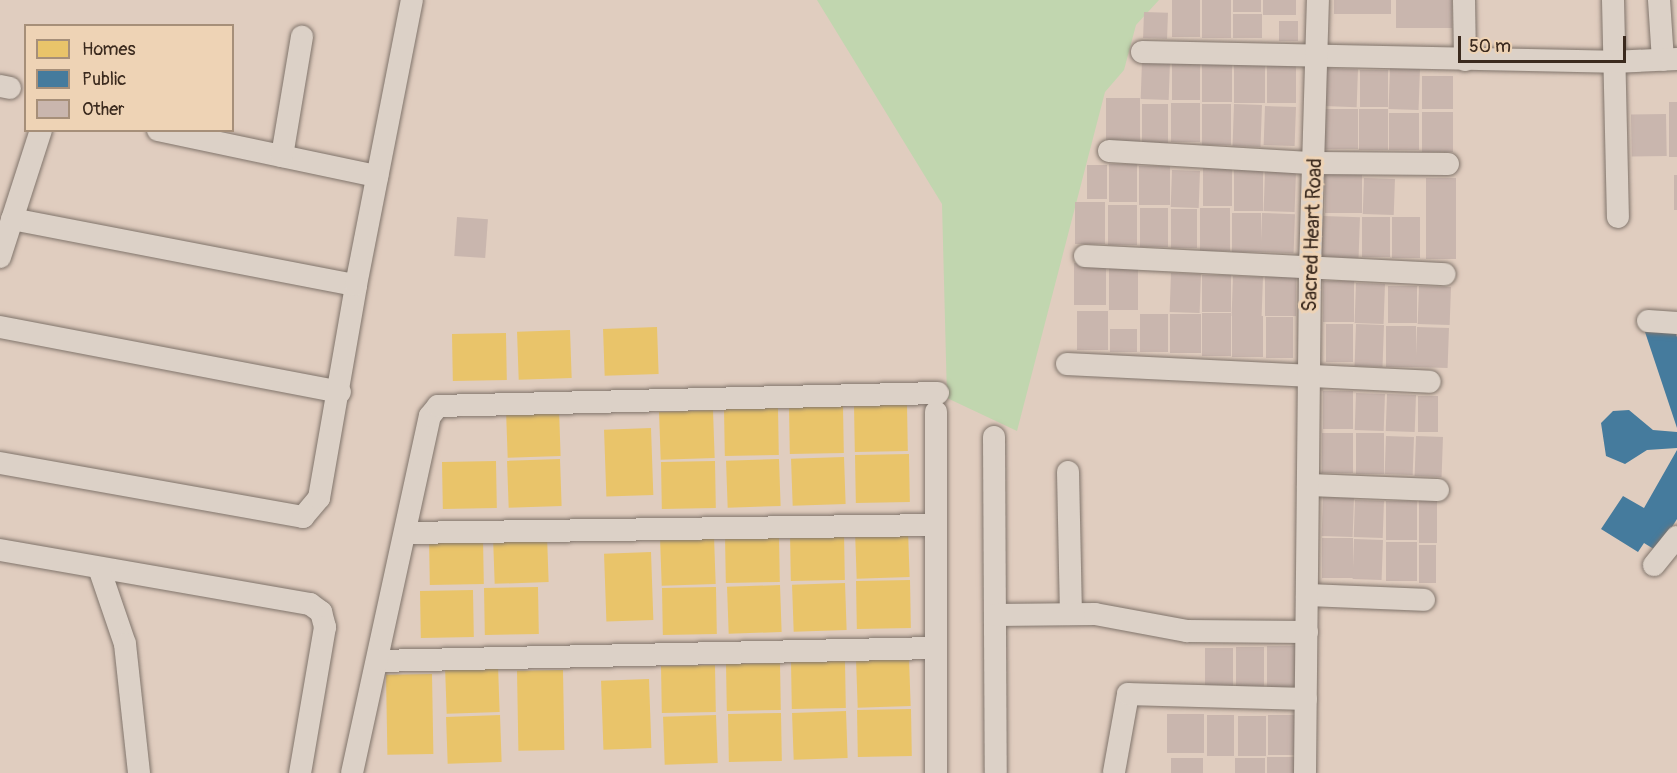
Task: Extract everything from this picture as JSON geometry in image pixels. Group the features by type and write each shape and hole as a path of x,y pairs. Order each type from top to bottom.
{"street":[{"path":"0,463 303,517 319,498 340,392 356,285 412,0"},
{"name":"Sacred Heart Road","path":"1305,773 1310,267 1318,0"},
{"path":"1464,0 1465,60"},
{"path":"1613,0 1618,217"},
{"path":"1142,52 1465,60 1613,62 1670,60 1659,0"},
{"path":"282,156 302,37"},
{"path":"0,257 40,132"},
{"path":"173,132 377,176"},
{"path":"1108,151 1314,163 1448,164"},
{"path":"12,219 356,285"},
{"path":"1085,256 1445,274"},
{"path":"1647,321 1677,323"},
{"path":"0,327 340,392"},
{"path":"1067,364 1430,382"},
{"path":"352,773 430,416 438,406 937,403 934,648 936,773"},
{"path":"994,437 996,772"},
{"path":"1068,472 1071,614"},
{"path":"1308,486 1438,490"},
{"path":"406,533 935,525"},
{"path":"1654,565 1677,537"},
{"path":"0,550 310,604 321,612 325,627 300,773"},
{"path":"99,568 125,644 139,773"},
{"path":"1307,596 1424,600"},
{"path":"995,615 1095,614 1187,631 1306,632"},
{"path":"378,661 934,648"},
{"path":"1114,772 1128,694 1306,699"}],"green space":[{"path":"817,0 1159,0 1136,25 1124,70 1105,92 1017,431 947,398 942,204"}],"building: Homes":[{"path":"657,327 659,374 605,376 603,329"},
{"path":"570,330 572,378 519,380 517,332"},
{"path":"506,333 507,380 453,381 452,334"},
{"path":"907,404 908,451 855,452 854,405"},
{"path":"843,406 844,453 790,454 789,407"},
{"path":"778,408 779,455 725,456 724,409"},
{"path":"559,409 561,456 508,458 506,411"},
{"path":"713,410 715,458 661,460 659,412"},
{"path":"651,428 653,495 606,497 604,430"},
{"path":"909,454 910,502 856,503 855,455"},
{"path":"844,457 846,504 793,506 791,459"},
{"path":"560,459 562,506 509,508 507,461"},
{"path":"779,459 781,506 728,508 726,461"},
{"path":"496,461 497,508 443,509 442,462"},
{"path":"715,461 716,508 662,509 661,462"},
{"path":"908,530 910,577 857,579 855,532"},
{"path":"844,532 845,580 791,581 790,533"},
{"path":"547,535 549,582 495,584 493,537"},
{"path":"779,535 780,582 726,583 725,536"},
{"path":"714,536 716,584 662,586 660,538"},
{"path":"483,537 484,584 430,585 429,538"},
{"path":"651,552 653,620 606,622 604,554"},
{"path":"910,580 911,628 857,629 856,581"},
{"path":"845,583 847,630 794,632 792,585"},
{"path":"780,585 782,632 729,634 727,587"},
{"path":"538,587 539,634 485,635 484,588"},
{"path":"716,587 717,634 663,635 662,588"},
{"path":"473,590 474,637 421,638 420,591"},
{"path":"909,658 911,706 858,708 856,660"},
{"path":"845,661 846,708 792,709 791,662"},
{"path":"780,663 781,710 727,711 726,664"},
{"path":"498,665 500,712 447,714 445,667"},
{"path":"715,665 716,712 662,713 661,666"},
{"path":"563,670 564,750 518,751 517,671"},
{"path":"432,674 433,754 387,755 386,675"},
{"path":"649,679 651,748 603,750 601,681"},
{"path":"911,709 912,756 858,757 857,710"},
{"path":"846,711 848,758 794,760 792,713"},
{"path":"781,713 782,761 729,762 728,714"},
{"path":"500,715 502,762 448,764 446,717"},
{"path":"716,715 718,763 665,765 663,717"}],"building: Public":[{"path":"1673,326 1677,337 1677,428 1645,332"},
{"path":"1629,410 1653,430 1677,432 1677,448 1647,450 1625,464 1606,456 1601,423 1613,411"},
{"path":"1677,450 1677,519 1657,551 1644,543 1638,552 1601,529 1623,496 1644,508"}],"building: Other":[{"path":"1172,0 1200,0 1200,37 1172,37"},
{"path":"1202,0 1231,0 1231,38 1202,38"},
{"path":"1233,0 1261,0 1261,12 1233,12"},
{"path":"1263,0 1296,0 1296,15 1263,15"},
{"path":"1334,0 1391,0 1391,14 1334,14"},
{"path":"1396,0 1452,0 1452,28 1396,28"},
{"path":"1144,12 1168,13 1167,39 1143,38"},
{"path":"1233,14 1262,14 1262,38 1233,38"},
{"path":"1279,21 1298,21 1298,41 1279,41"},
{"path":"1142,61 1170,62 1169,100 1141,99"},
{"path":"1172,63 1200,63 1200,100 1172,100"},
{"path":"1202,64 1232,64 1232,102 1202,102"},
{"path":"1234,64 1265,64 1265,103 1234,103"},
{"path":"1267,65 1296,65 1296,103 1267,103"},
{"path":"1325,68 1358,69 1357,107 1324,106"},
{"path":"1390,68 1420,69 1419,110 1389,109"},
{"path":"1360,70 1388,70 1388,107 1360,107"},
{"path":"1422,76 1453,76 1453,109 1422,109"},
{"path":"1106,98 1140,98 1140,142 1106,142"},
{"path":"1669,102 1677,102 1677,157 1669,157"},
{"path":"1171,103 1200,103 1200,142 1171,142"},
{"path":"1142,104 1168,104 1168,143 1142,143"},
{"path":"1202,104 1231,104 1231,145 1202,145"},
{"path":"1234,104 1262,105 1261,147 1233,146"},
{"path":"1265,106 1296,107 1295,146 1264,145"},
{"path":"1323,109 1358,109 1358,149 1323,149"},
{"path":"1359,109 1388,109 1388,150 1359,150"},
{"path":"1422,112 1453,112 1453,152 1422,152"},
{"path":"1389,113 1419,113 1419,150 1389,150"},
{"path":"1666,114 1667,156 1632,157 1631,115"},
{"path":"1109,164 1137,164 1137,202 1109,202"},
{"path":"1087,165 1107,165 1107,199 1087,199"},
{"path":"1139,166 1170,166 1170,205 1139,205"},
{"path":"1203,168 1232,168 1232,206 1203,206"},
{"path":"1172,170 1200,171 1199,208 1171,207"},
{"path":"1234,170 1263,170 1263,211 1234,211"},
{"path":"1265,171 1296,172 1295,212 1264,211"},
{"path":"1325,174 1362,174 1362,213 1325,213"},
{"path":"1674,175 1677,175 1677,210 1674,210"},
{"path":"1364,178 1395,179 1394,215 1363,214"},
{"path":"1426,178 1456,178 1456,259 1426,259"},
{"path":"1075,202 1105,202 1105,244 1075,244"},
{"path":"1108,205 1137,205 1137,245 1108,245"},
{"path":"1140,208 1168,208 1168,247 1140,247"},
{"path":"1200,208 1230,208 1230,251 1200,251"},
{"path":"1171,209 1197,209 1197,248 1171,248"},
{"path":"1232,213 1261,213 1261,252 1232,252"},
{"path":"1262,213 1295,214 1294,253 1261,252"},
{"path":"1323,216 1360,217 1359,258 1322,257"},
{"path":"457,217 488,219 485,258 454,256"},
{"path":"1362,217 1390,217 1390,257 1362,257"},
{"path":"1392,217 1420,217 1420,258 1392,258"},
{"path":"1074,263 1106,263 1106,305 1074,305"},
{"path":"1109,268 1138,268 1138,310 1109,310"},
{"path":"1171,273 1201,274 1200,313 1170,312"},
{"path":"1202,275 1231,275 1231,312 1202,312"},
{"path":"1233,276 1263,277 1262,317 1232,316"},
{"path":"1265,276 1296,276 1296,316 1265,316"},
{"path":"1323,281 1354,281 1354,322 1323,322"},
{"path":"1356,283 1385,284 1384,324 1355,323"},
{"path":"1388,286 1417,286 1417,323 1388,323"},
{"path":"1419,286 1451,287 1450,325 1418,324"},
{"path":"1077,311 1108,311 1108,350 1077,350"},
{"path":"1202,313 1231,313 1231,356 1202,356"},
{"path":"1140,314 1168,314 1168,352 1140,352"},
{"path":"1170,314 1201,314 1201,353 1170,353"},
{"path":"1232,316 1263,316 1263,357 1232,357"},
{"path":"1266,317 1293,317 1293,358 1266,358"},
{"path":"1326,324 1353,324 1353,362 1326,362"},
{"path":"1356,324 1384,325 1383,367 1355,366"},
{"path":"1386,326 1416,326 1416,367 1386,367"},
{"path":"1417,327 1449,328 1448,368 1416,367"},
{"path":"1110,329 1137,329 1137,352 1110,352"},
{"path":"1323,391 1353,391 1353,429 1323,429"},
{"path":"1356,393 1385,394 1384,431 1355,430"},
{"path":"1387,394 1416,395 1415,432 1386,431"},
{"path":"1418,396 1438,396 1438,432 1418,432"},
{"path":"1322,433 1353,433 1353,473 1322,473"},
{"path":"1356,433 1384,433 1384,474 1356,474"},
{"path":"1386,436 1414,437 1413,475 1385,474"},
{"path":"1416,436 1443,437 1442,477 1415,476"},
{"path":"1323,497 1354,498 1353,537 1322,536"},
{"path":"1355,500 1384,501 1383,538 1354,537"},
{"path":"1419,500 1437,500 1437,543 1419,543"},
{"path":"1386,501 1417,501 1417,540 1386,540"},
{"path":"1322,538 1353,538 1353,578 1322,578"},
{"path":"1354,539 1383,540 1382,580 1353,579"},
{"path":"1386,542 1417,542 1417,581 1386,581"},
{"path":"1419,545 1436,545 1436,583 1419,583"},
{"path":"1267,646 1297,646 1297,690 1267,690"},
{"path":"1236,647 1264,647 1264,689 1236,689"},
{"path":"1205,648 1233,648 1233,691 1205,691"},
{"path":"1167,714 1204,714 1204,753 1167,753"},
{"path":"1207,715 1234,715 1234,756 1207,756"},
{"path":"1268,715 1296,715 1296,755 1268,755"},
{"path":"1238,716 1266,716 1266,756 1238,756"},
{"path":"1267,757 1298,757 1298,773 1267,773"},
{"path":"1171,758 1203,758 1203,773 1171,773"},
{"path":"1235,758 1265,758 1265,773 1235,773"}]}
